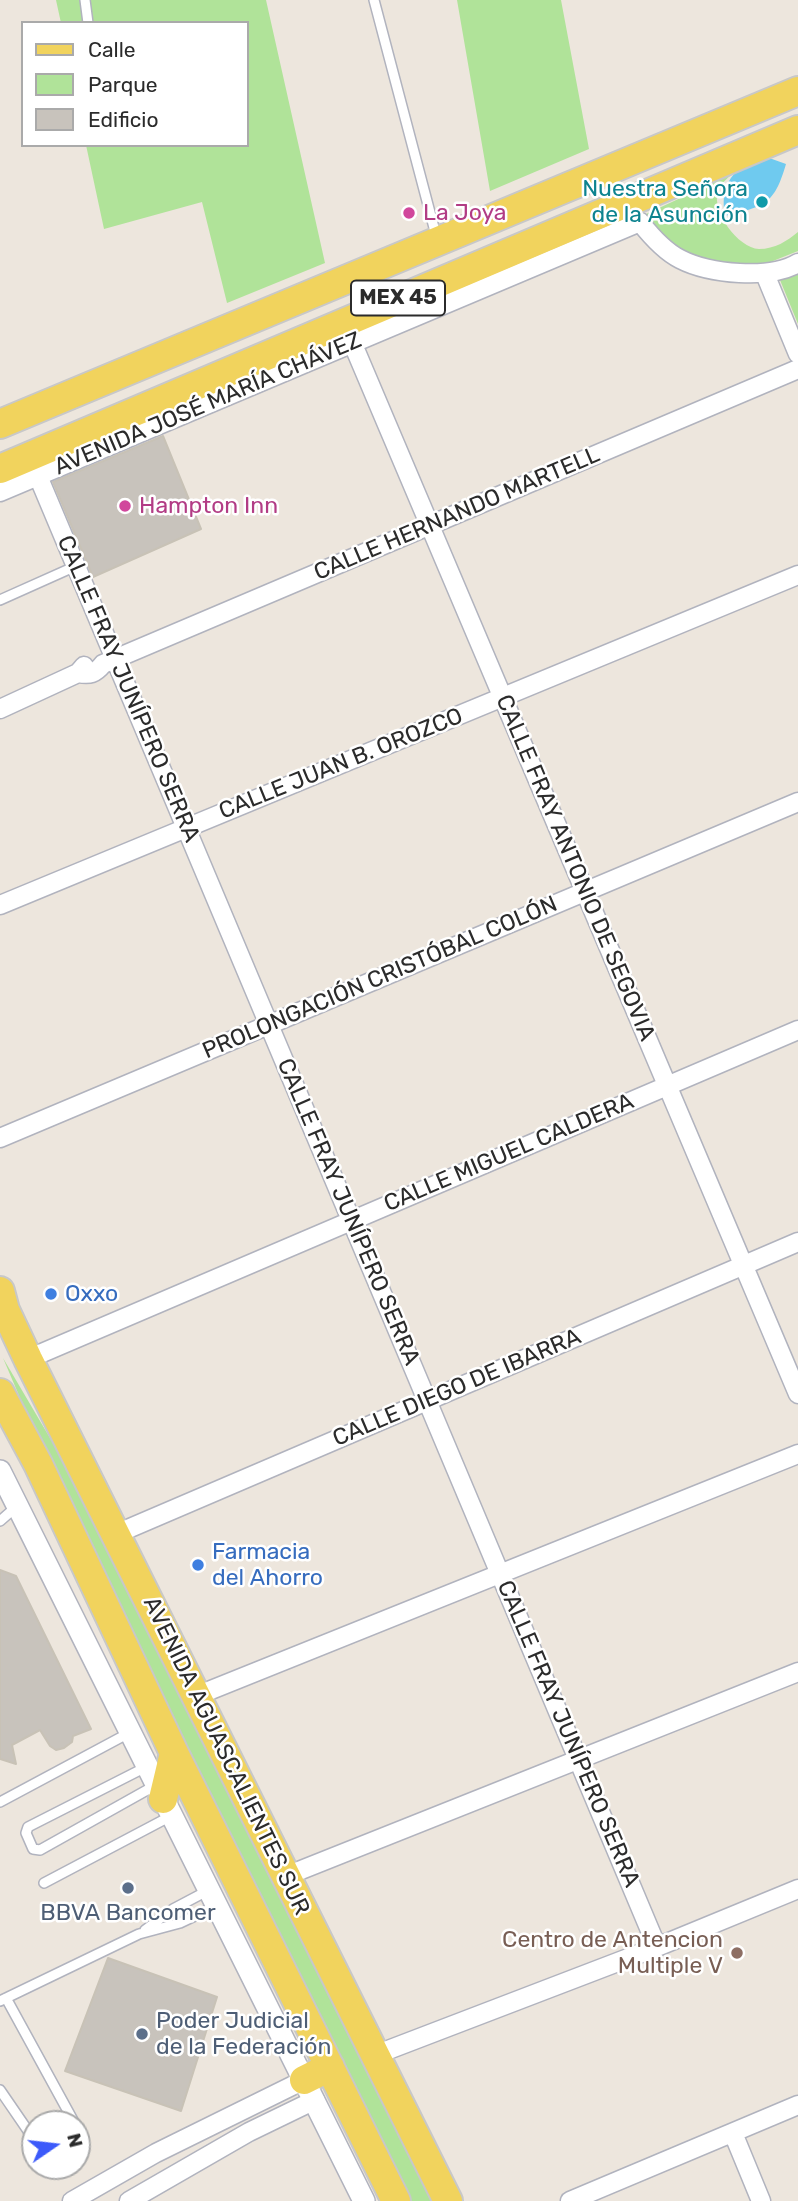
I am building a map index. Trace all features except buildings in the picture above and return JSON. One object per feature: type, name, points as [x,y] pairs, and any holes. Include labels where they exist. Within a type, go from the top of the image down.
[{"type":"main road","name":"MEX 45","points":[[0,424],[798,91]]},
{"type":"main road","name":"AVENIDA JOSÉ MARÍA CHÁVEZ","points":[[0,469],[798,130]]},
{"type":"main road","name":"AVENIDA AGUASCALIENTES SUR","points":[[2,1301],[28,1359],[448,2201]]},
{"type":"main road","name":"AVENIDA AGUASCALIENTES SUR","points":[[0,1375],[38,1464],[174,1753],[396,2201]]},
{"type":"main road","name":"AVENIDA AGUASCALIENTES SUR","points":[[0,1393],[38,1464]]},
{"type":"main road","points":[[159,1792],[174,1753]]},
{"type":"main road","points":[[309,2090],[330,2067]]},
{"type":"street","name":"AVENIDA JOSÉ MARÍA CHÁVEZ","points":[[0,492],[640,222],[652,239],[681,260],[716,270],[765,274],[798,262]]},
{"type":"street","points":[[765,274],[798,354]]},
{"type":"street","name":"CALLE FRAY ANTONIO DE SEGOVIA","points":[[352,342],[798,1394]]},
{"type":"street","name":"CALLE HERNANDO MARTELL","points":[[0,709],[78,673],[85,665],[94,661],[109,662],[798,369]]},
{"type":"street","name":"CALLE FRAY JUNÍPERO SERRA","points":[[38,476],[76,566],[109,662],[186,828],[657,1947]]},
{"type":"street","name":"CALLE JUAN B. OROZCO","points":[[0,905],[798,575]]},
{"type":"street","name":"PROLONGACIÓN CRISTÓBAL COLÓN","points":[[0,1138],[798,802]]},
{"type":"street","name":"CALLE MIGUEL CALDERA","points":[[28,1359],[798,1030]]},
{"type":"street","name":"CALLE DIEGO DE IBARRA","points":[[116,1534],[798,1242]]},
{"type":"street","points":[[196,1696],[798,1454]]},
{"type":"street","points":[[0,1471],[364,2201]]},
{"type":"street","points":[[286,1876],[798,1672]]},
{"type":"street","points":[[375,2054],[657,1947],[798,1889]]},
{"type":"street","points":[[72,2201],[156,2153],[309,2090]]},
{"type":"street","points":[[129,2201],[249,2132],[309,2090]]},
{"type":"street","points":[[570,2201],[798,2105]]},
{"type":"street","points":[[733,2133],[761,2201]]},
{"type":"lane","points":[[85,0],[88,21]]},
{"type":"lane","points":[[374,0],[437,242]]},
{"type":"lane","points":[[0,600],[76,566]]},
{"type":"lane","points":[[0,1521],[17,1506]]},
{"type":"lane","points":[[0,1802],[129,1733]]},
{"type":"lane","points":[[159,1792],[40,1850],[33,1849],[26,1833],[28,1827],[159,1792]]},
{"type":"lane","points":[[44,1883],[159,1792]]},
{"type":"lane","points":[[139,1934],[173,1909],[213,1898]]},
{"type":"lane","points":[[67,2110],[3,1999],[139,1934],[180,1923],[213,1898]]},
{"type":"lane","points":[[0,2090],[21,2121]]},
{"type":"green space","points":[[56,0],[266,0],[325,263],[227,303],[202,202],[104,229],[86,147],[248,147],[248,21],[61,21]]},
{"type":"green space","points":[[457,0],[561,0],[589,149],[490,191]]},
{"type":"green space","points":[[732,174],[720,186],[717,199],[722,218],[728,227],[743,242],[759,249],[780,244],[798,232],[798,251],[763,265],[720,263],[686,256],[658,235],[644,215]]},
{"type":"green space","points":[[798,272],[798,324],[780,280]]},
{"type":"green space","points":[[3,1358],[90,1506],[437,2201],[411,2201],[70,1515]]},
{"type":"water","points":[[757,159],[772,159],[786,164],[777,188],[766,202],[759,206],[725,216],[724,197],[729,181],[740,169]]},
{"type":"place","name":"Nuestra Señora de la Asunción","points":[[762,202]]},
{"type":"place","name":"La Joya","points":[[409,213]]},
{"type":"place","name":"Hampton Inn","points":[[125,506]]},
{"type":"place","name":"Oxxo","points":[[51,1294]]},
{"type":"place","name":"Farmacia del Ahorro","points":[[198,1565]]},
{"type":"place","name":"BBVA Bancomer","points":[[128,1888]]},
{"type":"place","name":"Centro de Antencion Multiple V","points":[[737,1953]]},
{"type":"place","name":"Poder Judicial de la Federación","points":[[142,2034]]}]
